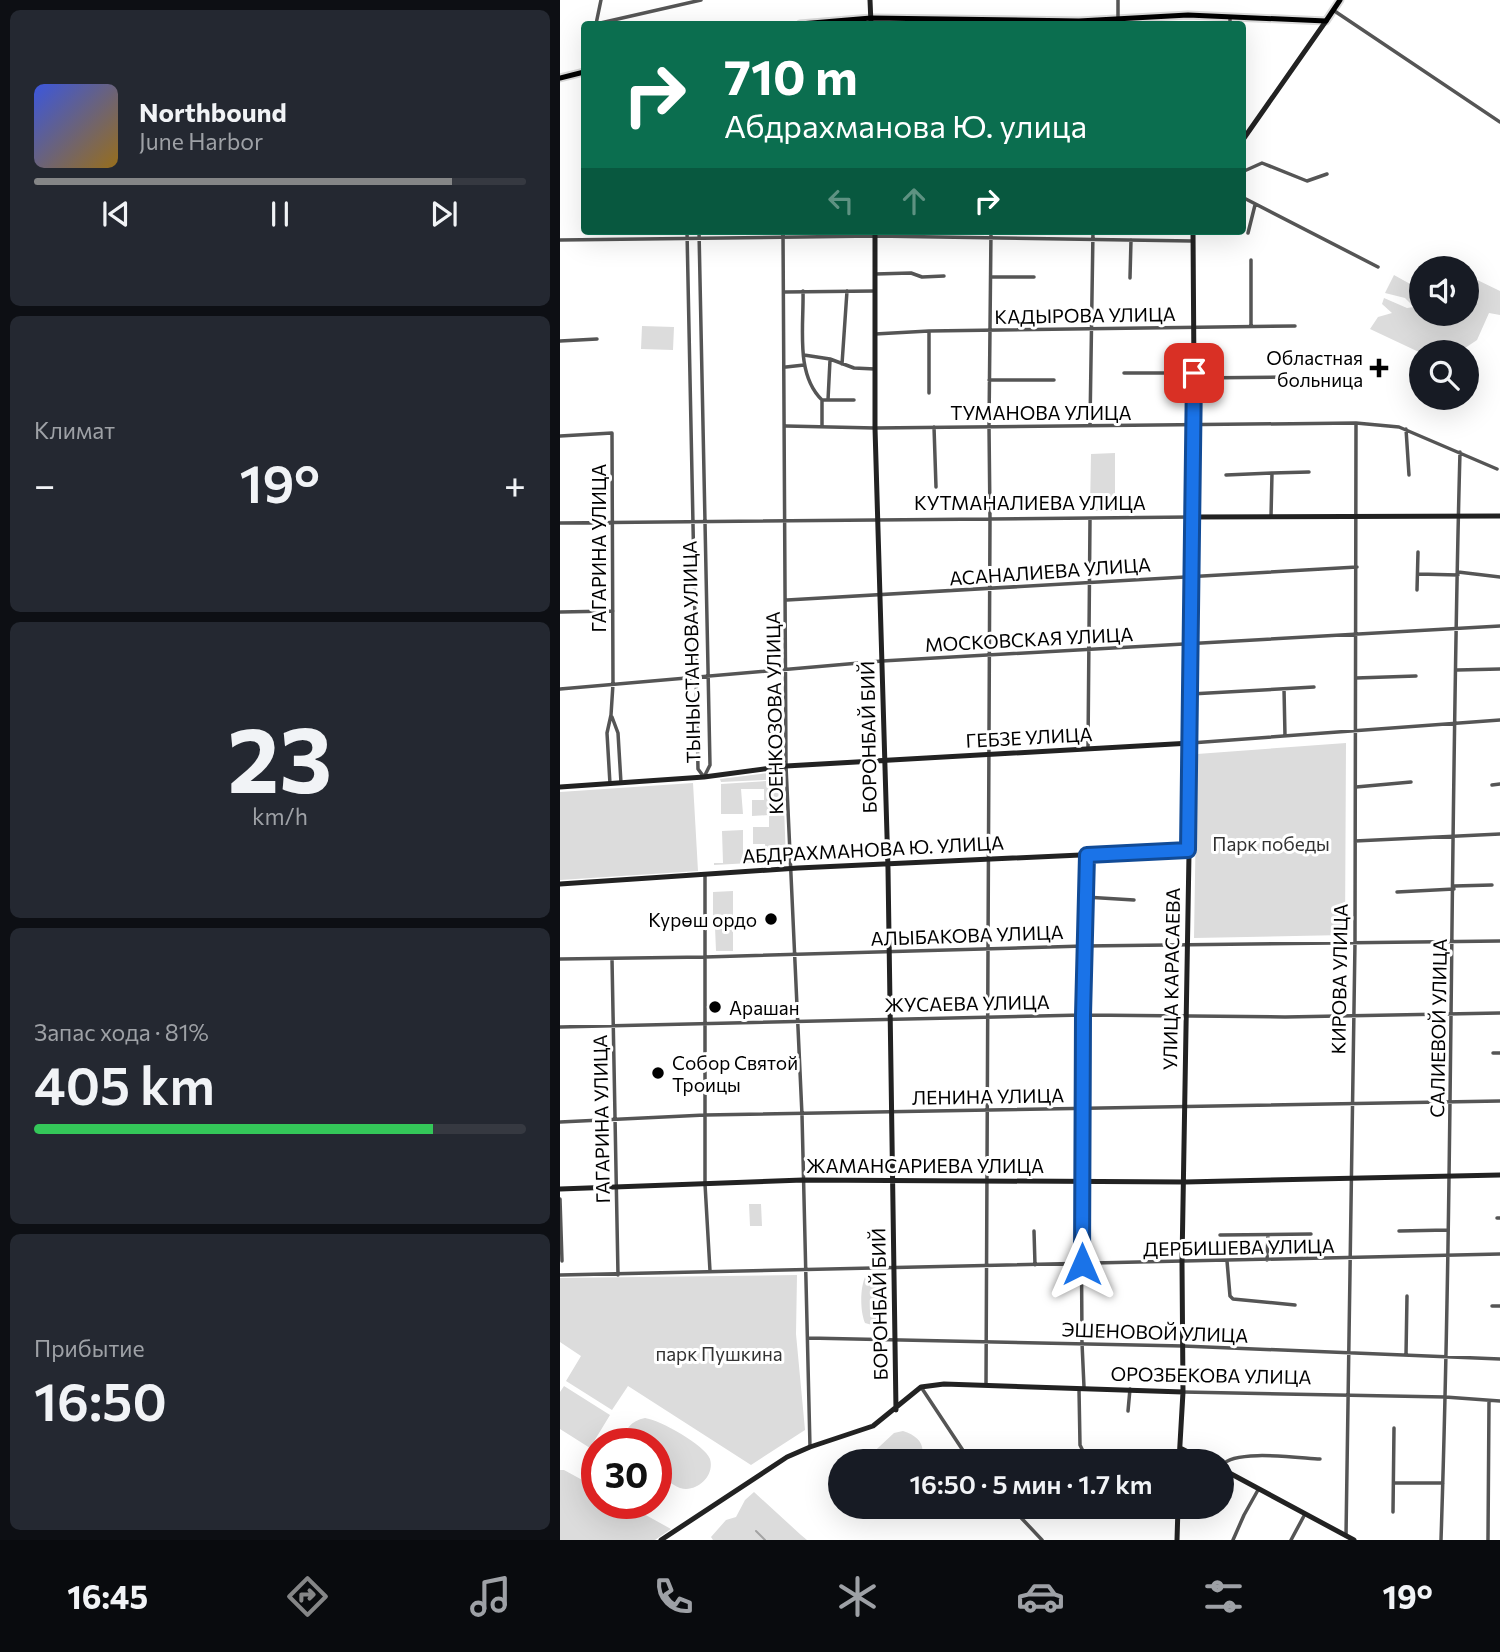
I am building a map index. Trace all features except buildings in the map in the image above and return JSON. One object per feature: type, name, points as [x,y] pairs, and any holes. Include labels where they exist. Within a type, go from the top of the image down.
[{"type":"main road","points":[[870,0],[871,21]]},
{"type":"main road","points":[[1246,135],[1340,0]]},
{"type":"main road","points":[[1055,21],[1188,15],[1230,21],[1326,21]]},
{"type":"main road","points":[[560,78],[581,73]]},
{"type":"main road","name":"БОРОНБАЙ БИЙ","points":[[875,235],[875,428],[889,951],[896,1410]]},
{"type":"main road","name":"УЛИЦА КАРАСАЕВА","points":[[1180,1448],[1183,1392],[1185,1014],[1191,743],[1193,235]]},
{"type":"main road","name":"КУТМАНАЛИЕВА УЛИЦА","points":[[1191,517],[1500,516]]},
{"type":"main road","name":"ГЕБЗЕ УЛИЦА","points":[[560,787],[704,777],[786,766],[1088,751],[1191,743]]},
{"type":"main road","name":"АБДРАХМАНОВА Ю. УЛИЦА","points":[[560,884],[791,868],[1188,850]]},
{"type":"main road","name":"ЖАМАНСАРИЕВА УЛИЦА","points":[[560,1189],[803,1180],[1185,1182],[1500,1175]]},
{"type":"main road","name":"ОРОЗБЕКОВА УЛИЦА","points":[[921,1387],[944,1384],[1183,1392]]},
{"type":"main road","points":[[665,1539],[787,1457],[873,1426],[921,1387]]},
{"type":"main road","points":[[1234,1475],[1354,1540]]},
{"type":"main road","points":[[1177,1540],[1178,1519]]},
{"type":"street","points":[[597,21],[601,0]]},
{"type":"street","points":[[609,21],[701,0]]},
{"type":"street","points":[[1118,0],[1118,20]]},
{"type":"street","points":[[1333,10],[1500,122]]},
{"type":"street","points":[[1188,15],[1189,21]]},
{"type":"street","points":[[1246,170],[1262,163],[1307,181],[1328,174]]},
{"type":"street","points":[[1246,199],[1378,267]]},
{"type":"street","points":[[1248,233],[1255,205]]},
{"type":"street","name":"ТЫНЫСТАНОВА УЛИЦА","points":[[687,235],[698,769],[704,777],[710,765],[699,238]]},
{"type":"street","name":"КОЕНКОЗОВА УЛИЦА","points":[[784,235],[786,766],[802,1115],[810,1447]]},
{"type":"street","points":[[560,240],[839,235]]},
{"type":"street","points":[[950,235],[1192,241]]},
{"type":"street","points":[[986,1385],[991,237]]},
{"type":"street","points":[[1090,425],[1093,238]]},
{"type":"street","points":[[1130,278],[1131,240]]},
{"type":"street","points":[[1251,260],[1251,327]]},
{"type":"street","points":[[875,274],[944,276]]},
{"type":"street","points":[[991,277],[1034,277]]},
{"type":"street","points":[[803,291],[804,365],[812,387],[822,400],[822,426]]},
{"type":"street","points":[[842,364],[847,291]]},
{"type":"street","points":[[784,292],[875,291]]},
{"type":"street","name":"КАДЫРОВА УЛИЦА","points":[[875,334],[1294,326]]},
{"type":"street","points":[[929,331],[929,393]]},
{"type":"street","points":[[560,341],[597,340]]},
{"type":"street","points":[[804,355],[830,359],[854,368],[875,369]]},
{"type":"street","points":[[828,400],[830,359]]},
{"type":"street","points":[[785,367],[804,365]]},
{"type":"street","points":[[1124,373],[1286,377]]},
{"type":"street","points":[[989,380],[1054,380]]},
{"type":"street","points":[[822,400],[854,400]]},
{"type":"street","name":"ТУМАНОВА УЛИЦА","points":[[786,426],[875,428],[1356,423],[1394,425],[1497,469]]},
{"type":"street","name":"КИРОВА УЛИЦА","points":[[1346,1535],[1355,942],[1356,423]]},
{"type":"street","points":[[934,426],[936,487]]},
{"type":"street","points":[[1406,429],[1409,475]]},
{"type":"street","name":"ГАГАРИНА УЛИЦА","points":[[560,436],[612,433],[613,684],[607,733],[610,784]]},
{"type":"street","name":"САЛИЕВОЙ УЛИЦА","points":[[1441,1540],[1453,1013],[1453,837],[1460,452]]},
{"type":"street","points":[[1226,475],[1309,472]]},
{"type":"street","points":[[1270,517],[1272,473]]},
{"type":"street","name":"КУТМАНАЛИЕВА УЛИЦА","points":[[560,523],[1191,517]]},
{"type":"street","points":[[1088,751],[1090,519]]},
{"type":"street","points":[[1417,590],[1418,552]]},
{"type":"street","name":"АСАНАЛИЕВА УЛИЦА","points":[[787,600],[1357,567]]},
{"type":"street","points":[[1418,574],[1500,577]]},
{"type":"street","points":[[560,612],[613,611]]},
{"type":"street","name":"МОСКОВСКАЯ УЛИЦА","points":[[560,689],[882,661],[1500,626]]},
{"type":"street","points":[[1457,670],[1500,669]]},
{"type":"street","points":[[1356,678],[1416,676]]},
{"type":"street","points":[[1191,694],[1314,687]]},
{"type":"street","points":[[1284,689],[1285,736]]},
{"type":"street","name":"ГАГАРИНА УЛИЦА","points":[[611,715],[618,733],[621,783]]},
{"type":"street","name":"ГЕБЗЕ УЛИЦА","points":[[1191,743],[1500,720]]},
{"type":"street","points":[[1356,787],[1411,782]]},
{"type":"street","points":[[1492,785],[1500,784]]},
{"type":"street","points":[[1355,841],[1500,834]]},
{"type":"street","points":[[1082,1449],[1081,1182],[1087,855]]},
{"type":"street","points":[[705,873],[705,1184],[710,1271]]},
{"type":"street","points":[[1397,892],[1492,885]]},
{"type":"street","points":[[1085,897],[1134,900]]},
{"type":"street","name":"АЛЫБАКОВА УЛИЦА","points":[[560,959],[612,960],[1084,946],[1500,941]]},
{"type":"street","name":"ГАГАРИНА УЛИЦА","points":[[612,960],[618,1275]]},
{"type":"street","name":"ЖУСАЕВА УЛИЦА","points":[[560,1027],[1083,1015],[1285,1017],[1500,1013]]},
{"type":"street","points":[[1493,1053],[1500,1053]]},
{"type":"street","name":"ЛЕНИНА УЛИЦА","points":[[560,1122],[705,1115],[1500,1101]]},
{"type":"street","points":[[560,1199],[562,1261]]},
{"type":"street","points":[[1399,1231],[1448,1230]]},
{"type":"street","points":[[1034,1231],[1035,1265]]},
{"type":"street","points":[[1220,1236],[1311,1234]]},
{"type":"street","points":[[1267,1260],[1268,1235]]},
{"type":"street","name":"ДЕРБИШЕВА УЛИЦА","points":[[805,1270],[1500,1254]]},
{"type":"street","points":[[1227,1261],[1230,1296],[1233,1299],[1295,1305]]},
{"type":"street","points":[[560,1275],[805,1270]]},
{"type":"street","points":[[1406,1355],[1407,1296]]},
{"type":"street","points":[[1492,1306],[1500,1306]]},
{"type":"street","name":"ЭШЕНОВОЙ УЛИЦА","points":[[808,1338],[1183,1346],[1500,1359]]},
{"type":"street","points":[[921,1387],[962,1449]]},
{"type":"street","points":[[1128,1411],[1130,1389]]},
{"type":"street","name":"ОРОЗБЕКОВА УЛИЦА","points":[[1183,1392],[1348,1394],[1500,1401]]},
{"type":"street","points":[[1488,1540],[1489,1401]]},
{"type":"street","points":[[1393,1513],[1394,1428]]},
{"type":"street","points":[[1234,1458],[1264,1456],[1320,1459]]},
{"type":"street","points":[[1394,1483],[1443,1483]]},
{"type":"street","points":[[1233,1540],[1258,1490]]},
{"type":"street","points":[[1291,1540],[1304,1514]]},
{"type":"street","points":[[1022,1519],[1042,1540]]},
{"type":"green space","points":[[1394,275],[1409,283],[1409,302],[1405,298],[1385,293]]},
{"type":"green space","points":[[1479,281],[1500,291],[1500,315],[1489,313],[1477,340],[1409,340],[1409,347],[1370,329],[1378,317],[1392,313],[1382,304],[1384,298],[1407,308],[1409,326],[1479,326]]},
{"type":"green space","points":[[642,326],[674,327],[673,350],[641,349]]},
{"type":"green space","points":[[1115,453],[1115,511],[1090,511],[1091,454]]},
{"type":"green space","name":"Парк победы","points":[[1346,743],[1345,935],[1194,938],[1197,754]]},
{"type":"green space","points":[[783,771],[783,779],[721,782],[720,779]]},
{"type":"green space","points":[[783,780],[786,861],[714,865],[723,863],[722,831],[743,830],[743,855],[765,855],[765,844],[753,844],[753,827],[769,827],[769,815],[752,816],[752,800],[764,800],[764,789],[741,789],[743,814],[721,814],[721,784]]},
{"type":"green space","points":[[693,783],[698,871],[560,880],[560,792]]},
{"type":"green space","points":[[733,891],[733,916],[713,916],[713,892]]},
{"type":"green space","points":[[715,927],[733,927],[733,951],[716,951]]},
{"type":"green space","points":[[749,1204],[761,1204],[762,1226],[750,1226]]},
{"type":"green space","points":[[871,1274],[878,1276],[881,1282],[881,1318],[872,1325],[865,1323],[861,1300],[865,1277]]},
{"type":"green space","name":"парк Пушкина","points":[[797,1275],[796,1334],[805,1430],[751,1465],[628,1386],[612,1410],[566,1381],[581,1356],[560,1342],[560,1278]]},
{"type":"green space","points":[[564,1386],[610,1415],[602,1428],[581,1428],[581,1442],[560,1429],[560,1392]]},
{"type":"green space","points":[[645,1418],[670,1428],[628,1428]]},
{"type":"green space","points":[[672,1429],[700,1447],[710,1459],[711,1465],[707,1477],[698,1486],[686,1489],[672,1484]]},
{"type":"green space","points":[[903,1431],[913,1436],[923,1449],[877,1449],[894,1433]]},
{"type":"green space","points":[[560,1470],[581,1479],[581,1519],[653,1519],[671,1529],[655,1540],[560,1540]]},
{"type":"green space","points":[[754,1492],[807,1540],[713,1540],[711,1537],[726,1520],[736,1517],[745,1500]]},
{"type":"waterway","points":[[756,1531],[765,1540]]},
{"type":"place","name":"Областная больница","points":[[1379,368]]},
{"type":"place","name":"Курөш ордо","points":[[771,919]]},
{"type":"place","name":"Арашан","points":[[715,1007]]},
{"type":"place","name":"Собор Святой Троицы","points":[[658,1073]]},
{"type":"route","points":[[1082,1264],[1087,855],[1188,850],[1194,373]]}]
